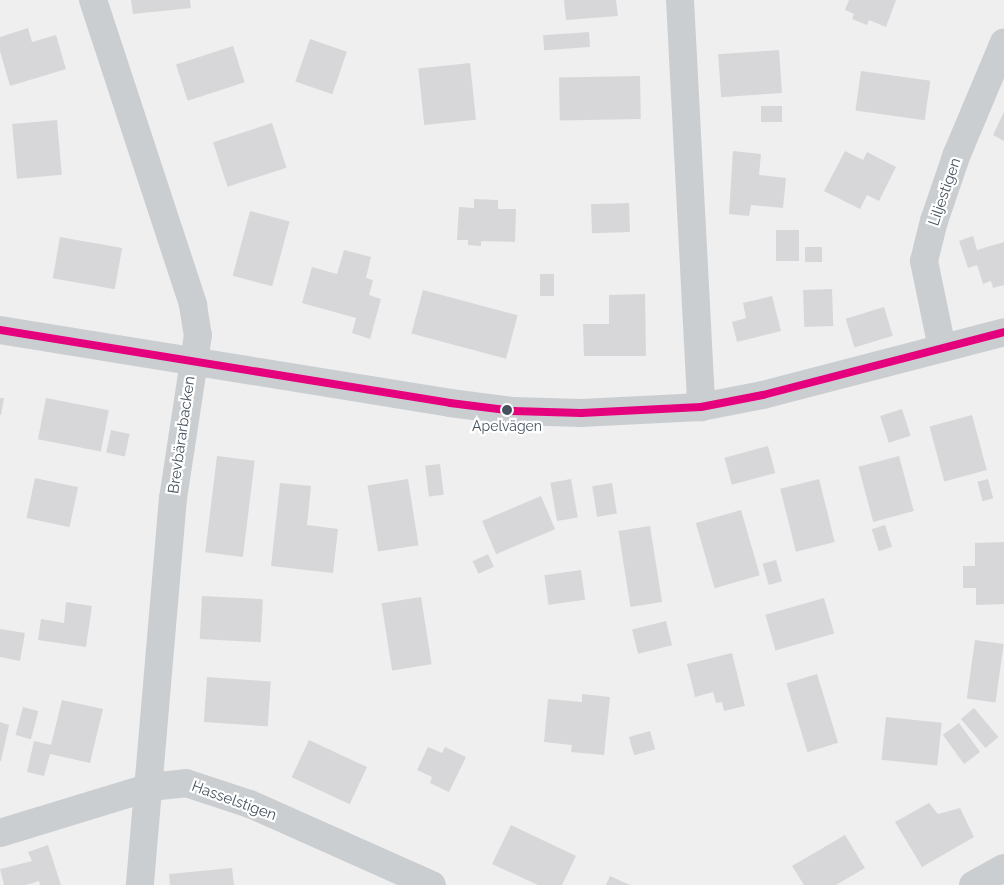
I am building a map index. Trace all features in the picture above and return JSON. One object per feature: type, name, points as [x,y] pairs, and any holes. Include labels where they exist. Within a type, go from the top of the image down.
[{"type":"street","name":"Brevbärarbacken","points":[[93,0],[193,305],[198,335],[192,361],[173,498],[150,787],[140,885]]},
{"type":"street","points":[[680,0],[701,407]]},
{"type":"street","name":"Liljestigen","points":[[942,348],[924,261],[934,221],[958,154],[1004,42]]},
{"type":"street","points":[[0,330],[513,411],[581,413],[701,407],[763,396],[1004,332]]},
{"type":"street","name":"Hasselstigen","points":[[0,833],[150,787],[186,783],[250,804],[432,885]]},
{"type":"street","points":[[973,885],[1004,868]]},
{"type":"building","points":[[131,0],[190,0],[191,8],[133,14]]},
{"type":"building","points":[[564,0],[616,0],[618,16],[566,20]]},
{"type":"building","points":[[849,0],[896,0],[886,27],[869,20],[867,25],[852,19],[854,14],[845,10]]},
{"type":"building","points":[[28,28],[32,42],[56,35],[66,69],[10,86],[0,51],[0,37]]},
{"type":"building","points":[[589,32],[590,47],[544,50],[543,35]]},
{"type":"building","points":[[310,39],[347,52],[332,94],[295,82]]},
{"type":"building","points":[[233,46],[245,82],[188,101],[176,65]]},
{"type":"building","points":[[779,50],[782,93],[721,97],[718,54]]},
{"type":"building","points":[[470,63],[476,120],[424,125],[418,68]]},
{"type":"building","points":[[861,71],[930,81],[925,120],[855,111]]},
{"type":"building","points":[[640,76],[641,119],[560,120],[559,77]]},
{"type":"building","points":[[761,106],[782,106],[782,122],[761,122]]},
{"type":"building","points":[[1004,112],[1004,141],[993,135]]},
{"type":"building","points":[[57,120],[62,175],[17,179],[12,124]]},
{"type":"building","points":[[272,123],[287,168],[228,187],[213,142]]},
{"type":"building","points":[[733,151],[761,154],[759,175],[786,178],[783,208],[751,205],[749,216],[729,214]]},
{"type":"building","points":[[845,151],[863,160],[867,152],[896,167],[879,201],[867,195],[860,209],[824,191]]},
{"type":"building","points":[[474,199],[498,200],[498,209],[516,209],[515,242],[481,241],[481,246],[468,245],[468,240],[457,240],[459,207],[474,208]]},
{"type":"building","points":[[629,203],[630,232],[592,233],[591,204]]},
{"type":"building","points":[[250,211],[290,222],[272,286],[233,276]]},
{"type":"building","points":[[776,230],[799,230],[799,261],[776,261]]},
{"type":"building","points":[[973,236],[977,250],[1004,242],[1004,285],[993,288],[991,281],[983,284],[977,265],[968,268],[959,241]]},
{"type":"building","points":[[60,237],[122,248],[115,289],[53,278]]},
{"type":"building","points":[[805,247],[822,247],[822,262],[805,262]]},
{"type":"building","points":[[344,250],[371,257],[366,278],[373,280],[369,295],[381,299],[370,339],[352,333],[356,318],[302,303],[312,267],[337,274]]},
{"type":"building","points":[[540,274],[554,274],[554,296],[540,296]]},
{"type":"building","points":[[832,289],[833,326],[804,327],[803,290]]},
{"type":"building","points":[[423,290],[518,315],[506,359],[411,333]]},
{"type":"building","points":[[645,294],[646,356],[584,356],[583,324],[609,324],[609,295]]},
{"type":"building","points":[[772,296],[781,331],[737,342],[732,322],[746,318],[743,303]]},
{"type":"building","points":[[884,307],[893,336],[855,347],[846,319]]},
{"type":"building","points":[[0,398],[4,398],[1,415],[0,415]]},
{"type":"building","points":[[46,398],[109,410],[101,451],[38,439]]},
{"type":"building","points":[[902,409],[911,436],[889,443],[880,416]]},
{"type":"building","points":[[972,415],[987,470],[944,481],[929,426]]},
{"type":"building","points":[[111,430],[130,434],[125,456],[106,452]]},
{"type":"building","points":[[768,446],[775,473],[732,485],[725,458]]},
{"type":"building","points":[[217,456],[255,461],[243,557],[205,552]]},
{"type":"building","points":[[899,456],[914,511],[873,522],[858,467]]},
{"type":"building","points":[[440,464],[444,495],[429,497],[425,466]]},
{"type":"building","points":[[35,478],[78,487],[70,527],[26,518]]},
{"type":"building","points":[[408,479],[418,545],[378,552],[368,485]]},
{"type":"building","points":[[571,479],[578,517],[557,521],[550,483]]},
{"type":"building","points":[[819,479],[835,542],[796,552],[780,489]]},
{"type":"building","points":[[988,479],[993,498],[983,501],[977,482]]},
{"type":"building","points":[[280,483],[311,486],[307,525],[338,529],[333,573],[271,566]]},
{"type":"building","points":[[612,483],[617,514],[597,517],[592,486]]},
{"type":"building","points":[[541,496],[555,529],[496,554],[482,521]]},
{"type":"building","points":[[741,510],[760,575],[715,588],[696,523]]},
{"type":"building","points":[[885,525],[892,547],[879,551],[872,529]]},
{"type":"building","points":[[650,526],[662,602],[630,607],[618,531]]},
{"type":"building","points":[[1004,542],[1004,604],[976,605],[976,588],[963,588],[963,566],[975,566],[975,543]]},
{"type":"building","points":[[488,554],[494,567],[479,574],[473,561]]},
{"type":"building","points":[[776,560],[782,581],[769,585],[763,564]]},
{"type":"building","points":[[581,570],[585,600],[549,605],[544,575]]},
{"type":"building","points":[[202,596],[263,599],[261,642],[200,639]]},
{"type":"building","points":[[421,597],[432,664],[392,670],[381,603]]},
{"type":"building","points":[[824,598],[834,634],[776,650],[765,615]]},
{"type":"building","points":[[66,602],[92,606],[86,647],[38,640],[41,619],[64,623]]},
{"type":"building","points":[[666,621],[672,645],[638,654],[632,629]]},
{"type":"building","points":[[0,629],[25,633],[20,661],[0,657]]},
{"type":"building","points":[[975,640],[1004,644],[996,702],[967,698]]},
{"type":"building","points":[[732,653],[745,706],[724,711],[722,702],[716,703],[713,692],[695,697],[687,664]]},
{"type":"building","points":[[817,674],[838,743],[807,752],[786,683]]},
{"type":"building","points":[[207,677],[271,681],[268,726],[204,722]]},
{"type":"building","points":[[582,694],[610,697],[604,755],[571,752],[572,745],[544,742],[548,699],[582,702]]},
{"type":"building","points":[[62,700],[103,709],[90,763],[50,754],[44,776],[27,772],[34,741],[51,745]]},
{"type":"building","points":[[23,707],[38,711],[31,739],[15,735]]},
{"type":"building","points":[[974,708],[998,737],[985,748],[961,719]]},
{"type":"building","points":[[886,717],[942,723],[937,766],[882,760]]},
{"type":"building","points":[[0,722],[9,725],[1,761],[0,761]]},
{"type":"building","points":[[959,723],[980,752],[964,764],[943,735]]},
{"type":"building","points":[[650,731],[655,749],[634,755],[629,737]]},
{"type":"building","points":[[309,740],[367,767],[350,804],[292,777]]},
{"type":"building","points":[[428,747],[442,753],[445,747],[466,757],[449,792],[430,783],[432,777],[417,770]]},
{"type":"building","points":[[929,803],[938,814],[960,808],[974,837],[922,867],[895,822]]},
{"type":"building","points":[[511,825],[576,856],[562,885],[538,885],[492,864]]},
{"type":"building","points":[[845,835],[865,868],[836,885],[804,885],[792,866]]},
{"type":"building","points":[[48,845],[61,885],[40,885],[39,881],[26,885],[4,885],[0,869],[32,861],[28,852]]},
{"type":"building","points":[[232,868],[234,885],[170,885],[169,874]]},
{"type":"building","points":[[610,876],[630,885],[606,885]]},
{"type":"transit line","points":[[0,330],[450,403],[513,411],[581,413],[701,407],[763,395],[1004,332]]},
{"type":"place","name":"Apelvägen","points":[[507,410]]}]
